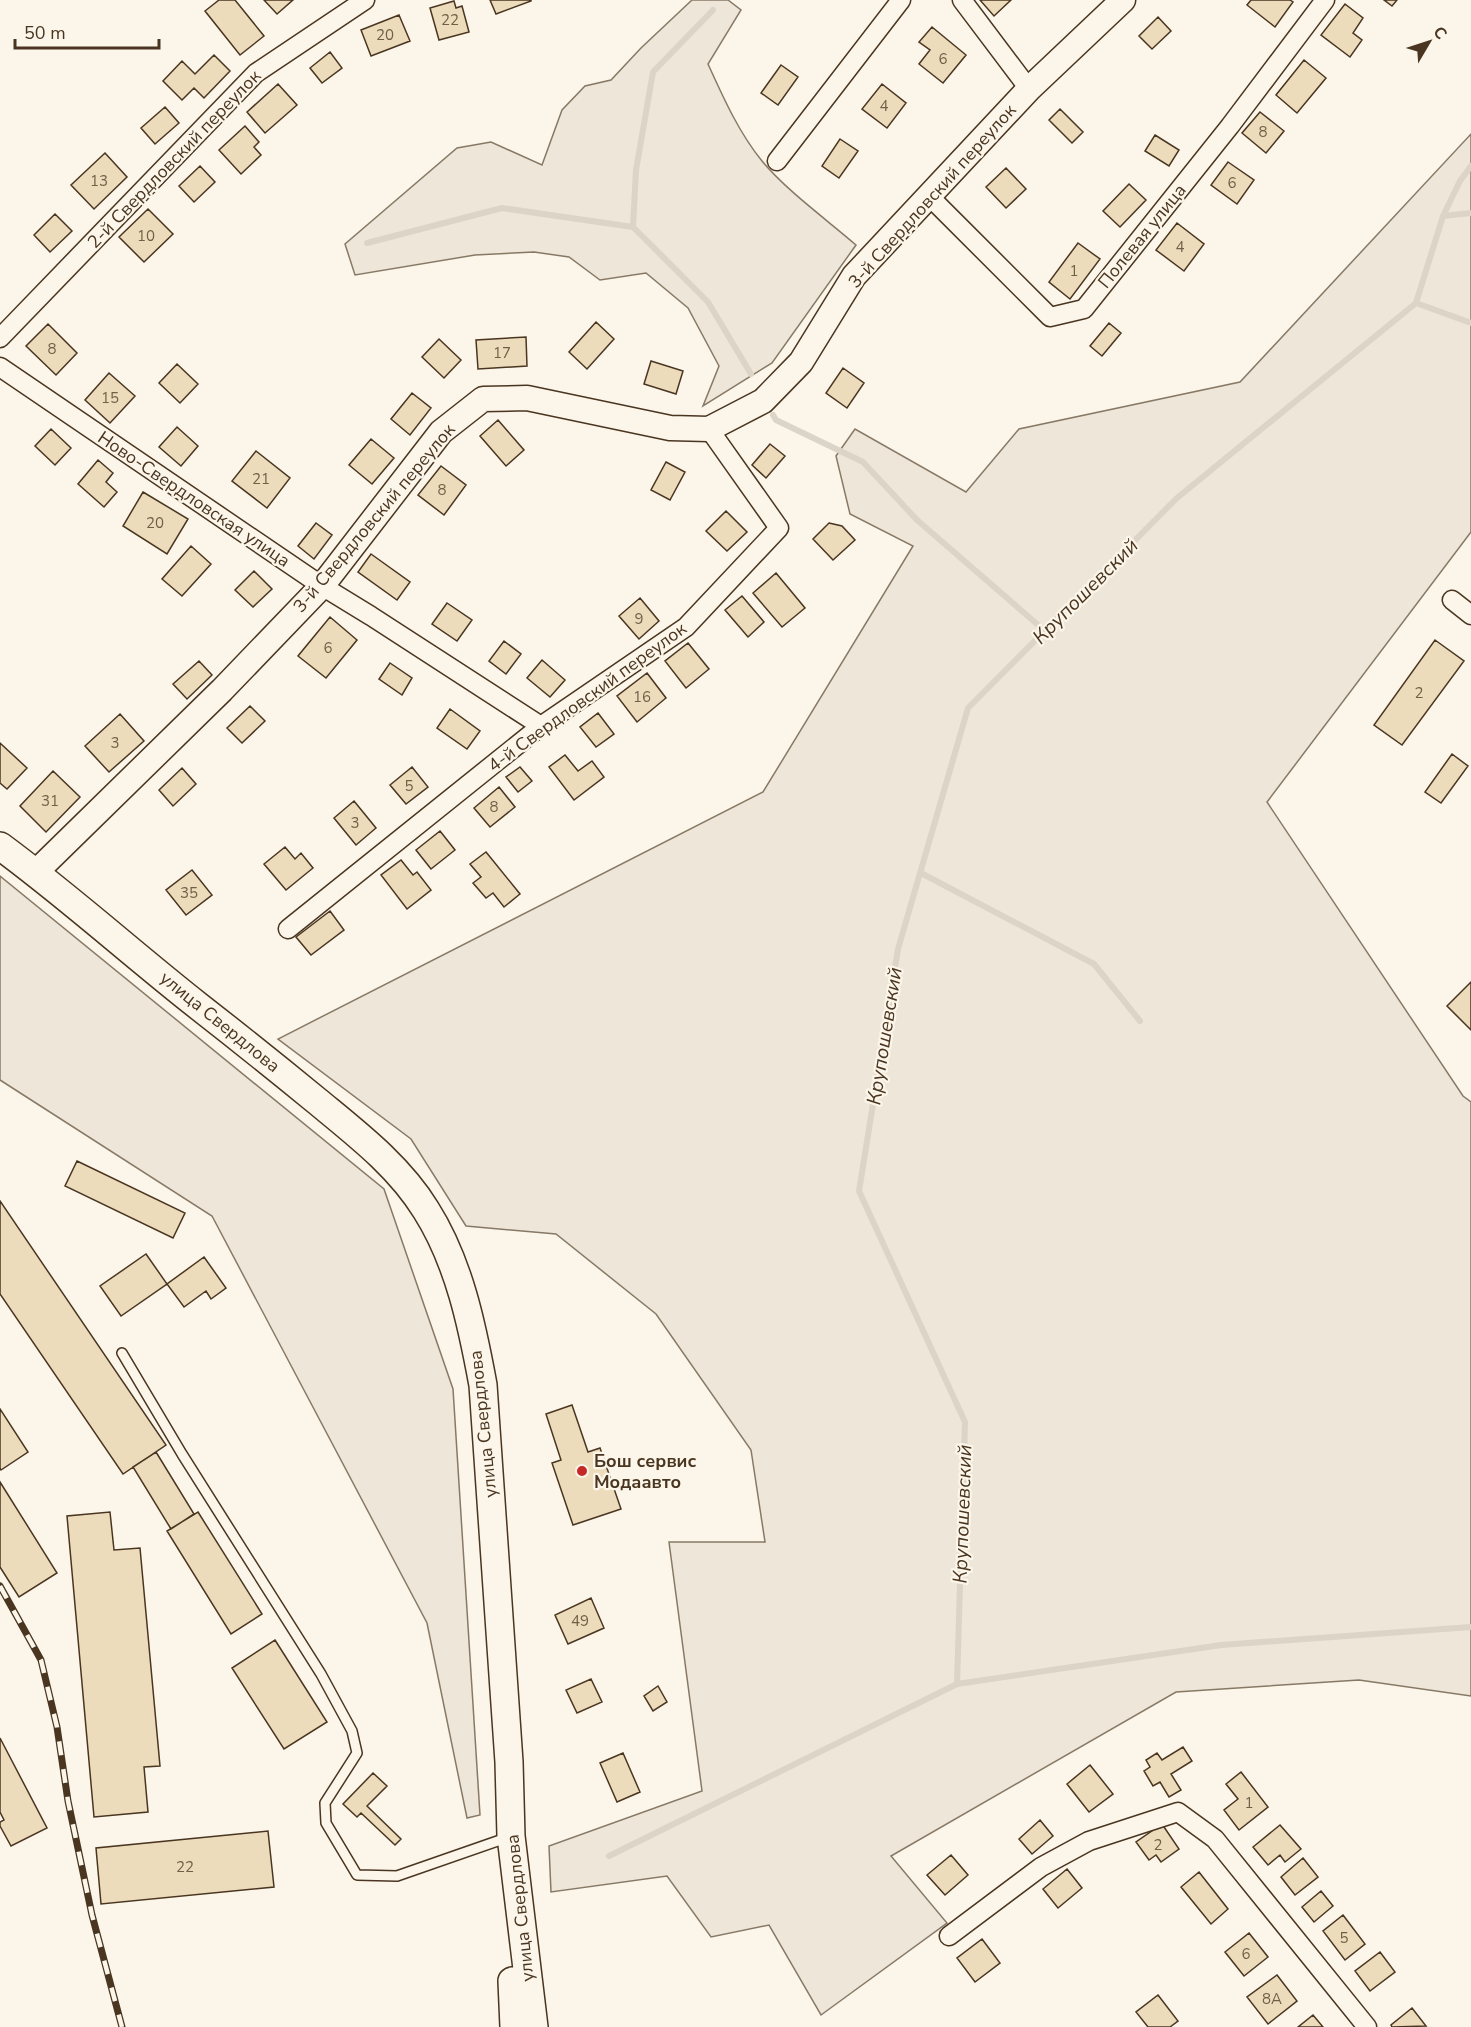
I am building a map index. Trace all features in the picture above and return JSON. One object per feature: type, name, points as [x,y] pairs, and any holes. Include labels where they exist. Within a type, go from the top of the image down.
[{"type":"main road","name":"3-й Свердловский переулок","points":[[36,872],[222,690],[322,586],[441,432],[483,399],[527,398],[670,428],[709,429],[763,401],[801,362],[854,276],[1029,89],[1123,0]]},
{"type":"main road","name":"улица Свердлова","points":[[0,846],[36,872],[341,1121],[389,1163],[409,1185],[427,1211],[443,1242],[465,1302],[483,1385],[509,1762],[511,1836],[534,2027]]},
{"type":"main road","points":[[511,1836],[511,1967],[514,2027]]},
{"type":"street","name":"2-й Свердловский переулок","points":[[0,338],[256,73],[365,0]]},
{"type":"street","points":[[777,161],[901,0]]},
{"type":"street","points":[[962,0],[1029,89]]},
{"type":"street","name":"Полевая улица","points":[[929,196],[1050,317],[1084,309],[1230,126],[1325,0]]},
{"type":"street","name":"Ново-Свердловская улица","points":[[0,367],[322,586],[541,726]]},
{"type":"street","name":"4-й Свердловский переулок","points":[[288,930],[541,726],[686,627],[779,528],[709,429]]},
{"type":"street","points":[[1452,600],[1471,615]]},
{"type":"street","points":[[949,1936],[1041,1868],[1089,1841],[1178,1812],[1215,1839],[1367,2027]]},
{"type":"lane","points":[[122,1353],[182,1454],[321,1674],[352,1731],[357,1753],[325,1803],[326,1823],[357,1875],[397,1876],[511,1836]]},
{"type":"shaded area","points":[[692,0],[728,0],[741,10],[708,64],[726,102],[746,139],[772,172],[856,245],[772,363],[703,406],[719,366],[688,308],[646,273],[600,280],[569,257],[534,252],[475,255],[355,275],[345,244],[457,148],[491,142],[542,165],[562,110],[585,86],[611,80]]},
{"type":"shaded area","points":[[1471,134],[1471,532],[1267,802],[1463,1096],[1471,1102],[1471,1696],[1359,1680],[1176,1692],[891,1856],[947,1923],[821,2015],[769,1925],[711,1937],[667,1876],[551,1892],[549,1846],[702,1791],[669,1542],[765,1542],[751,1450],[656,1314],[556,1234],[466,1226],[411,1139],[278,1039],[763,792],[913,546],[850,514],[836,456],[855,429],[966,492],[1019,429],[1240,382]]},
{"type":"shaded area","points":[[0,876],[384,1189],[453,1389],[480,1815],[467,1818],[427,1623],[212,1216],[0,1080]]},
{"type":"building","points":[[219,0],[235,0],[264,36],[240,55],[205,11]]},
{"type":"building","points":[[264,0],[293,0],[277,14]]},
{"type":"building","points":[[490,0],[531,0],[531,1],[496,14]]},
{"type":"building","points":[[980,0],[1011,0],[994,16]]},
{"type":"building","points":[[1251,0],[1290,0],[1293,2],[1275,27],[1247,5]]},
{"type":"building","points":[[1384,0],[1397,0],[1392,6]]},
{"type":"building","points":[[454,1],[456,8],[462,6],[469,32],[439,40],[430,8]]},
{"type":"building","points":[[1345,4],[1363,18],[1353,33],[1362,40],[1350,57],[1321,35]]},
{"type":"building","points":[[399,15],[410,41],[371,56],[361,30]]},
{"type":"building","points":[[1158,17],[1171,31],[1152,49],[1139,36]]},
{"type":"building","points":[[932,27],[966,55],[943,83],[919,64],[930,50],[919,42]]},
{"type":"building","points":[[330,52],[342,68],[322,83],[310,68]]},
{"type":"building","points":[[214,55],[230,71],[204,98],[194,88],[182,100],[163,81],[182,61],[195,74]]},
{"type":"building","points":[[1304,60],[1326,78],[1297,113],[1276,95]]},
{"type":"building","points":[[781,65],[798,77],[778,105],[761,93]]},
{"type":"building","points":[[278,84],[297,105],[265,133],[247,112]]},
{"type":"building","points":[[882,84],[906,103],[887,128],[862,109]]},
{"type":"building","points":[[165,107],[179,123],[155,144],[141,128]]},
{"type":"building","points":[[1060,109],[1083,132],[1072,143],[1049,120]]},
{"type":"building","points":[[1260,112],[1284,131],[1266,153],[1242,133]]},
{"type":"building","points":[[245,126],[259,142],[254,147],[261,155],[241,174],[219,150]]},
{"type":"building","points":[[1155,135],[1179,150],[1169,166],[1145,151]]},
{"type":"building","points":[[840,139],[858,151],[839,178],[822,166]]},
{"type":"building","points":[[105,153],[127,177],[94,209],[71,185]]},
{"type":"building","points":[[1228,162],[1254,180],[1237,204],[1211,185]]},
{"type":"building","points":[[200,166],[215,182],[194,202],[179,186]]},
{"type":"building","points":[[1006,168],[1026,189],[1006,208],[986,187]]},
{"type":"building","points":[[1129,184],[1146,200],[1120,227],[1103,211]]},
{"type":"building","points":[[148,209],[173,234],[144,262],[119,237]]},
{"type":"building","points":[[55,214],[72,231],[50,252],[34,235]]},
{"type":"building","points":[[1177,223],[1204,244],[1184,271],[1156,250]]},
{"type":"building","points":[[1078,243],[1100,259],[1070,299],[1049,282]]},
{"type":"building","points":[[596,322],[614,339],[587,369],[569,352]]},
{"type":"building","points":[[1109,323],[1121,333],[1102,356],[1090,346]]},
{"type":"building","points":[[48,324],[77,353],[56,375],[26,346]]},
{"type":"building","points":[[526,337],[527,366],[478,369],[476,340]]},
{"type":"building","points":[[439,339],[461,360],[444,378],[422,357]]},
{"type":"building","points":[[651,361],[683,371],[676,394],[644,384]]},
{"type":"building","points":[[177,364],[198,384],[180,403],[159,383]]},
{"type":"building","points":[[843,368],[864,383],[847,408],[826,393]]},
{"type":"building","points":[[109,373],[135,396],[110,423],[85,400]]},
{"type":"building","points":[[412,393],[431,408],[410,435],[391,419]]},
{"type":"building","points":[[498,420],[524,450],[506,466],[480,436]]},
{"type":"building","points":[[177,427],[198,446],[181,466],[159,447]]},
{"type":"building","points":[[51,429],[71,448],[55,465],[35,446]]},
{"type":"building","points":[[371,439],[394,458],[372,484],[349,465]]},
{"type":"building","points":[[770,444],[785,456],[766,478],[752,465]]},
{"type":"building","points":[[256,451],[290,478],[267,508],[232,481]]},
{"type":"building","points":[[98,460],[113,473],[106,482],[117,492],[104,507],[78,484]]},
{"type":"building","points":[[666,462],[685,472],[670,500],[651,490]]},
{"type":"building","points":[[441,466],[466,485],[444,515],[418,495]]},
{"type":"building","points":[[143,492],[188,519],[167,554],[123,526]]},
{"type":"building","points":[[726,511],[747,532],[727,551],[706,531]]},
{"type":"building","points":[[316,523],[332,535],[314,559],[298,546]]},
{"type":"building","points":[[829,523],[842,526],[855,540],[833,560],[813,539]]},
{"type":"building","points":[[191,546],[211,564],[182,596],[162,579]]},
{"type":"building","points":[[371,554],[410,582],[397,600],[358,572]]},
{"type":"building","points":[[254,571],[272,589],[253,607],[235,590]]},
{"type":"building","points":[[776,573],[805,608],[782,627],[753,593]]},
{"type":"building","points":[[742,596],[764,622],[748,637],[725,610]]},
{"type":"building","points":[[640,598],[659,621],[639,639],[619,616]]},
{"type":"building","points":[[447,603],[472,620],[457,641],[432,624]]},
{"type":"building","points":[[330,617],[357,640],[326,678],[298,656]]},
{"type":"building","points":[[1435,640],[1464,661],[1402,745],[1374,725]]},
{"type":"building","points":[[504,641],[521,654],[506,674],[489,661]]},
{"type":"building","points":[[688,643],[709,669],[686,688],[665,661]]},
{"type":"building","points":[[542,660],[565,680],[550,697],[527,678]]},
{"type":"building","points":[[199,661],[212,675],[187,699],[173,684]]},
{"type":"building","points":[[390,663],[412,678],[402,695],[379,679]]},
{"type":"building","points":[[647,673],[666,698],[637,722],[617,696]]},
{"type":"building","points":[[250,706],[265,721],[242,743],[227,728]]},
{"type":"building","points":[[450,709],[480,731],[467,749],[437,728]]},
{"type":"building","points":[[598,713],[614,734],[596,747],[580,727]]},
{"type":"building","points":[[120,714],[144,741],[109,772],[85,746]]},
{"type":"building","points":[[0,743],[27,768],[7,789],[0,783]]},
{"type":"building","points":[[1452,754],[1468,766],[1441,803],[1425,792]]},
{"type":"building","points":[[565,755],[578,771],[592,761],[604,777],[574,800],[549,767]]},
{"type":"building","points":[[412,767],[428,787],[406,804],[390,785]]},
{"type":"building","points":[[520,767],[532,781],[518,792],[506,777]]},
{"type":"building","points":[[182,768],[196,784],[173,806],[159,790]]},
{"type":"building","points":[[53,771],[80,797],[46,832],[20,806]]},
{"type":"building","points":[[499,787],[515,807],[490,827],[474,808]]},
{"type":"building","points":[[354,801],[376,828],[356,845],[334,818]]},
{"type":"building","points":[[440,831],[455,850],[431,869],[416,850]]},
{"type":"building","points":[[285,847],[295,859],[301,853],[313,868],[286,890],[264,864]]},
{"type":"building","points":[[486,852],[520,894],[504,907],[493,893],[486,898],[473,883],[481,877],[470,864]]},
{"type":"building","points":[[401,860],[413,875],[417,872],[431,890],[407,909],[381,875]]},
{"type":"building","points":[[192,870],[212,895],[186,915],[166,890]]},
{"type":"building","points":[[330,911],[344,930],[311,955],[296,937]]},
{"type":"building","points":[[1471,982],[1471,1030],[1447,1006]]},
{"type":"building","points":[[77,1161],[185,1213],[173,1238],[65,1186]]},
{"type":"building","points":[[0,1201],[166,1445],[123,1474],[0,1294]]},
{"type":"building","points":[[146,1254],[167,1284],[121,1316],[100,1286]]},
{"type":"building","points":[[204,1257],[226,1288],[211,1299],[206,1291],[184,1307],[167,1284]]},
{"type":"building","points":[[572,1405],[588,1452],[600,1448],[621,1509],[573,1525],[552,1463],[561,1460],[546,1414]]},
{"type":"building","points":[[0,1409],[28,1452],[1,1470],[0,1468]]},
{"type":"building","points":[[156,1452],[194,1514],[171,1529],[133,1467]]},
{"type":"building","points":[[0,1482],[57,1573],[19,1597],[0,1567]]},
{"type":"building","points":[[110,1512],[114,1550],[140,1548],[160,1766],[144,1767],[148,1812],[94,1817],[67,1516]]},
{"type":"building","points":[[198,1512],[262,1614],[231,1634],[167,1531]]},
{"type":"building","points":[[591,1598],[604,1628],[568,1644],[555,1615]]},
{"type":"building","points":[[275,1640],[327,1722],[284,1749],[232,1668]]},
{"type":"building","points":[[591,1679],[602,1702],[577,1713],[566,1690]]},
{"type":"building","points":[[658,1686],[667,1702],[653,1711],[644,1696]]},
{"type":"building","points":[[0,1738],[47,1828],[11,1846],[0,1826],[0,1822],[4,1820],[0,1812]]},
{"type":"building","points":[[1183,1747],[1192,1761],[1171,1774],[1181,1790],[1169,1797],[1160,1782],[1153,1786],[1144,1771],[1150,1767],[1146,1760],[1157,1753],[1162,1760]]},
{"type":"building","points":[[623,1753],[640,1792],[617,1802],[600,1763]]},
{"type":"building","points":[[1090,1765],[1113,1794],[1089,1812],[1067,1784]]},
{"type":"building","points":[[1241,1772],[1268,1807],[1239,1830],[1224,1810],[1238,1799],[1226,1784]]},
{"type":"building","points":[[373,1773],[387,1786],[367,1806],[401,1839],[395,1845],[361,1813],[357,1817],[343,1804]]},
{"type":"building","points":[[1040,1820],[1053,1836],[1032,1854],[1019,1839]]},
{"type":"building","points":[[1162,1824],[1179,1849],[1161,1862],[1156,1855],[1149,1860],[1136,1842]]},
{"type":"building","points":[[1280,1825],[1301,1849],[1285,1862],[1280,1855],[1268,1865],[1253,1847]]},
{"type":"building","points":[[268,1831],[274,1887],[101,1904],[96,1848]]},
{"type":"building","points":[[951,1855],[968,1875],[945,1895],[927,1875]]},
{"type":"building","points":[[1303,1858],[1318,1877],[1295,1895],[1281,1877]]},
{"type":"building","points":[[1067,1869],[1082,1888],[1058,1908],[1043,1889]]},
{"type":"building","points":[[1199,1872],[1228,1909],[1211,1924],[1181,1887]]},
{"type":"building","points":[[1321,1891],[1333,1906],[1314,1922],[1302,1907]]},
{"type":"building","points":[[1343,1915],[1365,1944],[1345,1960],[1323,1931]]},
{"type":"building","points":[[1249,1933],[1268,1957],[1244,1976],[1225,1952]]},
{"type":"building","points":[[982,1939],[1000,1963],[975,1982],[957,1958]]},
{"type":"building","points":[[1380,1952],[1395,1972],[1370,1991],[1355,1971]]},
{"type":"building","points":[[1277,1975],[1297,2001],[1268,2024],[1247,1997]]},
{"type":"building","points":[[1158,1995],[1178,2021],[1170,2027],[1148,2027],[1136,2012]]},
{"type":"building","points":[[1412,2008],[1426,2026],[1392,2027],[1391,2025]]},
{"type":"building","points":[[1313,2015],[1323,2027],[1298,2027]]},
{"type":"waterway","points":[[633,227],[636,170],[653,72],[713,10]]},
{"type":"waterway","points":[[1443,216],[1460,181],[1471,166]]},
{"type":"waterway","points":[[367,243],[502,208],[633,227],[708,302],[751,374]]},
{"type":"waterway","name":"Крупошевский","points":[[609,1856],[957,1684],[965,1422],[859,1191],[898,949],[968,708],[1177,498],[1416,303],[1443,216],[1471,213]]},
{"type":"waterway","points":[[1416,303],[1471,323]]},
{"type":"waterway","points":[[773,415],[776,420],[863,462],[917,520],[1045,631]]},
{"type":"waterway","points":[[921,873],[1094,964],[1140,1021]]},
{"type":"waterway","points":[[957,1684],[1221,1645],[1471,1627]]},
{"type":"railway","points":[[0,1586],[41,1660],[57,1727],[68,1801],[92,1915],[122,2027]]},
{"type":"place","name":"Бош сервис Модаавто","points":[[582,1471]]}]
